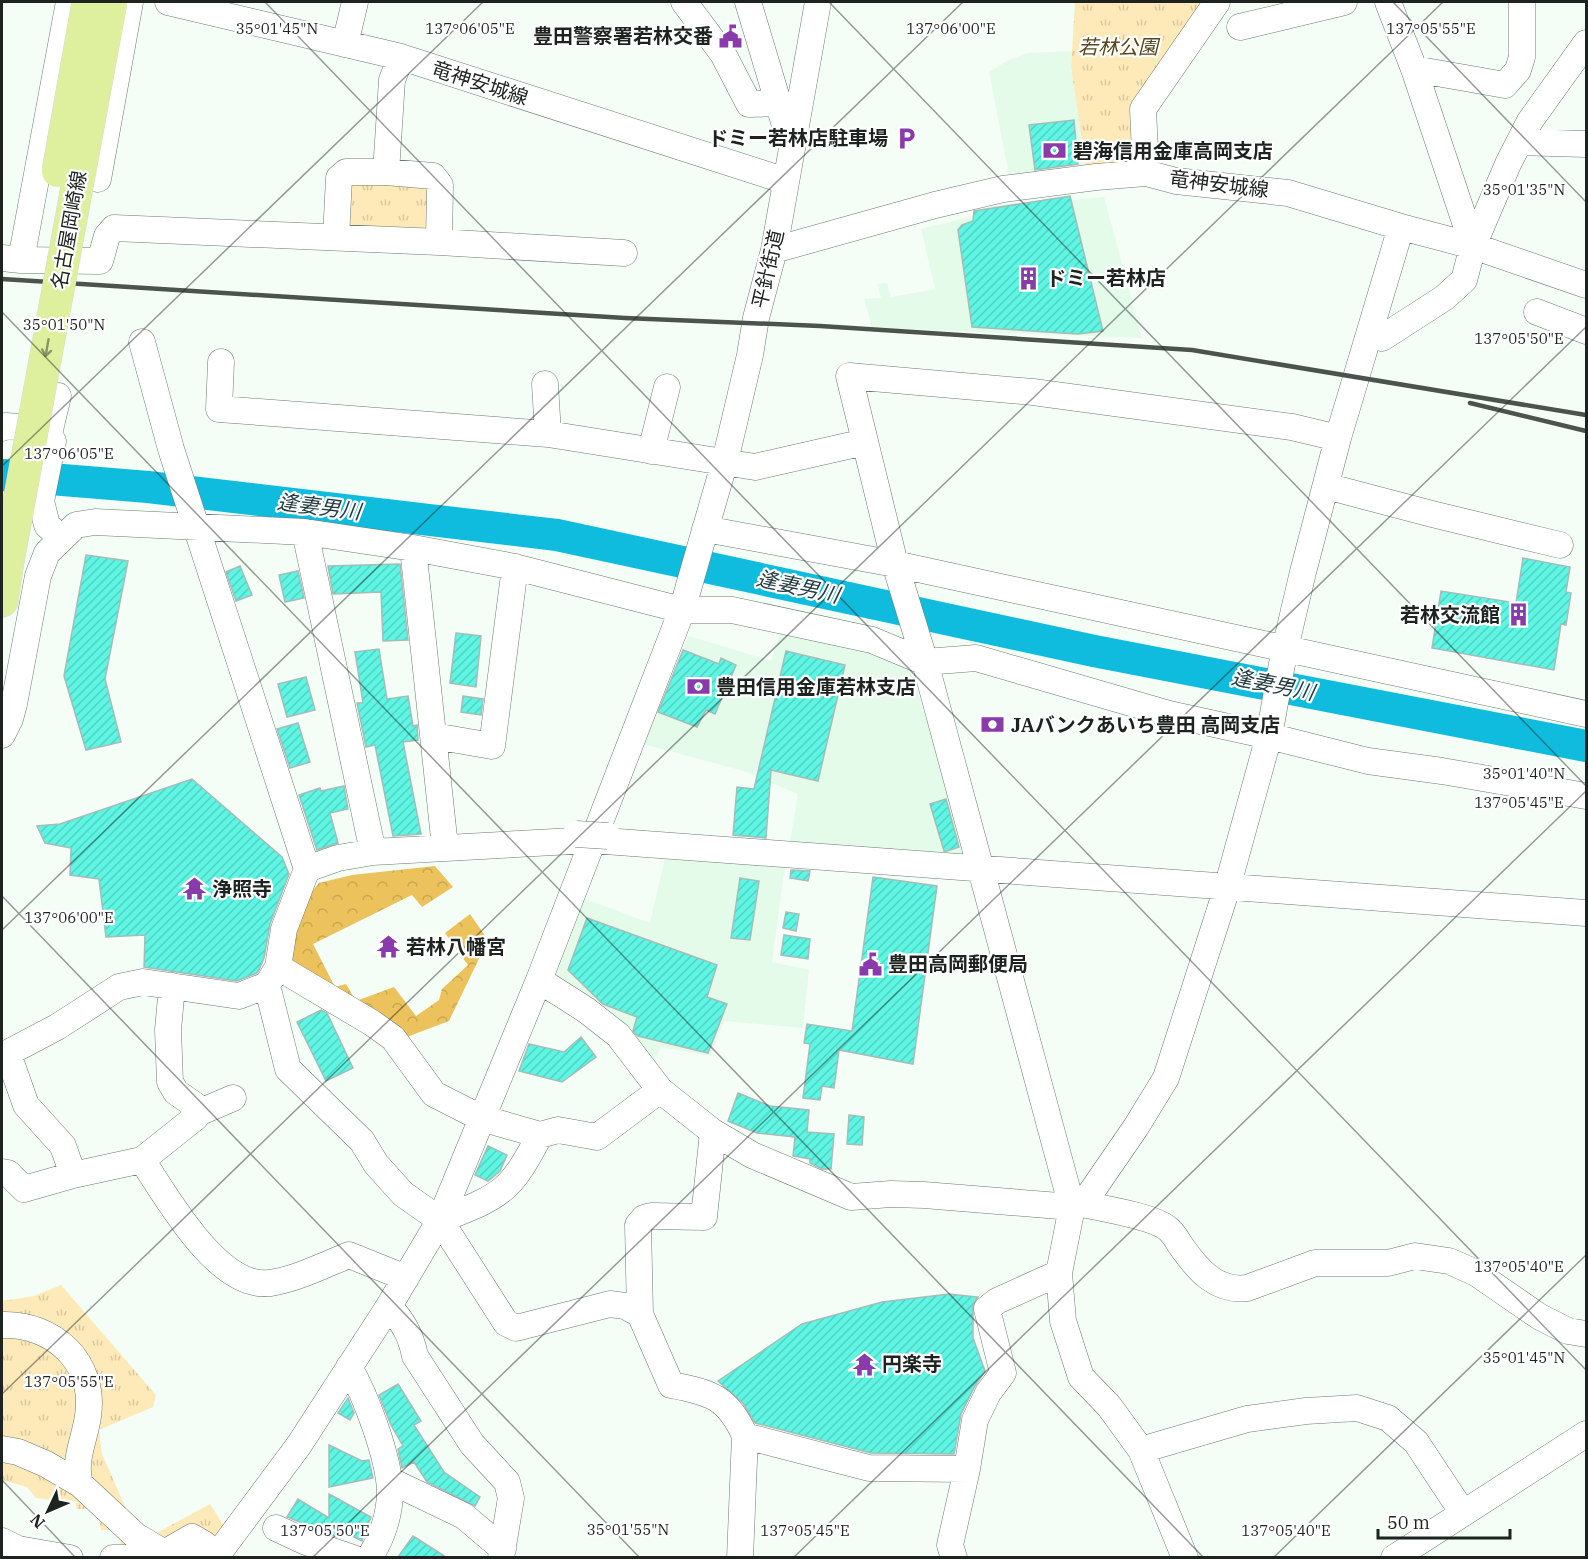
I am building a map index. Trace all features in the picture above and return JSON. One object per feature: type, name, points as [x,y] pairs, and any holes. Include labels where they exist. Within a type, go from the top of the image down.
[{"type":"main road","name":"名古屋岡崎線","points":[[2,488],[88,2]]},
{"type":"main road","name":"名古屋岡崎線","points":[[2,601],[111,2]]},
{"type":"street","points":[[69,2],[11,259],[100,261],[107,236],[114,228],[439,242],[624,253]]},
{"type":"street","points":[[98,179],[130,2]]},
{"type":"street","name":"竜神安城線","points":[[168,2],[401,57],[786,181]]},
{"type":"street","points":[[345,44],[355,2]]},
{"type":"street","points":[[684,2],[723,54],[749,104],[779,103]]},
{"type":"street","points":[[748,2],[792,148]]},
{"type":"street","name":"平針街道","points":[[215,1557],[299,1445],[389,1306],[440,1220],[539,980],[592,837],[684,604],[705,532],[725,461],[756,318],[774,249],[818,2]]},
{"type":"street","points":[[1146,173],[1143,109],[1217,2]]},
{"type":"street","points":[[1240,27],[1344,2]]},
{"type":"street","points":[[1388,2],[1414,69],[1473,246]]},
{"type":"street","points":[[1414,69],[1505,85],[1518,70],[1522,57],[1522,2]]},
{"type":"street","points":[[1382,338],[1444,298],[1464,280],[1473,246],[1530,121],[1587,43]]},
{"type":"street","points":[[761,50],[782,58],[793,58],[810,49]]},
{"type":"street","points":[[386,172],[392,80],[401,57]]},
{"type":"street","points":[[1520,142],[1587,144]]},
{"type":"street","points":[[336,237],[339,178],[346,172],[386,172],[433,176],[440,185],[439,242]]},
{"type":"street","name":"竜神安城線","points":[[774,249],[934,205],[1003,189],[1146,173],[1176,181],[1253,188],[1288,194],[1473,246],[1587,285]]},
{"type":"street","points":[[1185,1557],[1141,1450],[1108,1406],[1081,1377],[1064,1321],[1059,1274],[1078,1205],[1136,1127],[1166,1078],[1227,888],[1269,733],[1303,572],[1338,438],[1401,227]]},
{"type":"street","points":[[1537,312],[1587,331]]},
{"type":"street","points":[[142,342],[171,449],[307,869],[284,929],[272,976],[288,1069],[362,1141],[376,1164],[403,1194],[440,1220],[506,1323],[516,1328],[610,1304],[625,1306],[640,1314]]},
{"type":"street","points":[[221,362],[219,409],[548,434],[755,467],[865,442]]},
{"type":"street","points":[[1078,1205],[897,569],[849,376],[1033,392],[1292,427],[1338,438]]},
{"type":"street","points":[[545,384],[548,434]]},
{"type":"street","points":[[651,451],[667,387]]},
{"type":"street","points":[[58,396],[41,501],[46,525],[61,538]]},
{"type":"street","points":[[2,428],[6,426],[44,429],[51,438]]},
{"type":"street","points":[[1326,486],[1560,545]]},
{"type":"street","points":[[2,735],[14,704],[38,576],[47,553],[76,525],[95,522],[196,525],[305,532],[413,548],[515,567],[684,604],[732,610],[872,640],[923,658],[976,658],[1169,714],[1269,733],[1368,760],[1587,796]]},
{"type":"street","points":[[305,532],[373,852]]},
{"type":"street","points":[[705,532],[897,569],[1587,714]]},
{"type":"street","points":[[413,548],[445,847]]},
{"type":"street","points":[[434,736],[492,746],[515,567]]},
{"type":"street","points":[[307,869],[338,858],[373,852],[592,837],[1227,888],[1374,896],[1587,913]]},
{"type":"street","points":[[73,1175],[63,1146],[26,1105],[5,1055],[57,1027],[119,987],[143,982],[239,996],[272,976]]},
{"type":"street","points":[[272,976],[386,1033],[393,1038],[434,1094],[481,1118],[540,1135],[558,1130],[597,1137],[660,1090]]},
{"type":"street","points":[[539,980],[586,1010],[618,1035],[660,1090],[713,1132],[752,1155],[851,1197],[891,1194],[924,1195],[1078,1205],[1153,1220],[1168,1228],[1196,1267],[1214,1282],[1236,1289],[1247,1288],[1315,1263],[1388,1263],[1415,1256],[1449,1261],[1476,1273],[1540,1317],[1568,1331],[1587,1334]]},
{"type":"street","points":[[172,986],[168,1030],[170,1082],[176,1092],[196,1106],[198,1113]]},
{"type":"street","points":[[2,1172],[8,1173],[24,1189],[73,1175],[142,1160],[198,1113],[233,1098]]},
{"type":"street","points":[[713,1132],[705,1217],[651,1216],[644,1218],[638,1225],[640,1314],[671,1385],[705,1393],[723,1401],[738,1419],[745,1436],[740,1557]]},
{"type":"street","points":[[440,1220],[480,1203],[504,1189],[525,1162],[540,1135]]},
{"type":"street","points":[[142,1160],[188,1231],[230,1272],[245,1281],[269,1283],[307,1272],[349,1255],[406,1278]]},
{"type":"street","points":[[954,1557],[950,1545],[975,1420],[988,1393],[1004,1373],[987,1309],[997,1301],[1059,1274]]},
{"type":"street","points":[[389,1306],[401,1319],[412,1339],[415,1356],[472,1444],[507,1482],[511,1498],[502,1553]]},
{"type":"street","points":[[2,1325],[20,1325],[52,1336],[78,1363],[86,1379],[88,1416],[77,1458],[80,1484]]},
{"type":"street","points":[[349,1367],[358,1382],[376,1430],[389,1480],[387,1516],[378,1545],[369,1557]]},
{"type":"street","points":[[1141,1450],[1247,1419],[1306,1411],[1357,1408],[1388,1418],[1416,1442],[1463,1513]]},
{"type":"street","points":[[1394,1557],[1587,1434]]},
{"type":"street","points":[[745,1436],[869,1468],[967,1469]]},
{"type":"street","points":[[2,1449],[28,1456],[80,1484],[136,1536],[170,1555],[192,1537],[204,1544],[194,1557]]},
{"type":"street","points":[[389,1480],[464,1516],[502,1553]]},
{"type":"street","points":[[276,1528],[306,1542],[353,1557]]},
{"type":"street","points":[[11,1549],[69,1557]]},
{"type":"street","points":[[113,1557],[138,1557]]},
{"type":"shaded area","points":[[1072,51],[1071,67],[1087,174],[1011,185],[989,72],[1027,53]]},
{"type":"shaded area","points":[[1104,197],[1142,338],[872,328],[864,299],[881,298],[877,284],[887,283],[891,297],[935,289],[921,229],[1013,206]]},
{"type":"shaded area","points":[[782,627],[874,650],[909,667],[969,849],[963,858],[790,842],[798,794],[744,771],[643,744],[689,636],[771,661]]},
{"type":"shaded area","points":[[665,857],[727,864],[785,865],[772,962],[809,970],[803,1028],[724,1021],[711,1056],[661,1047],[652,1064],[551,978],[583,898],[650,923]]},
{"type":"green space","name":"若林公園","points":[[1075,2],[1208,2],[1141,96],[1135,162],[1087,174],[1071,67]]},
{"type":"green space","points":[[353,182],[423,185],[431,194],[426,230],[347,229],[346,187]]},
{"type":"green space","points":[[435,866],[453,887],[422,907],[412,895],[313,944],[335,987],[346,984],[356,1001],[394,987],[416,1016],[439,1000],[442,989],[468,965],[445,933],[470,914],[488,940],[449,1021],[404,1038],[288,972],[297,908],[319,883],[352,875]]},
{"type":"green space","points":[[61,1285],[156,1395],[153,1407],[99,1430],[102,1454],[135,1529],[151,1536],[210,1504],[226,1529],[200,1557],[120,1548],[121,1530],[101,1530],[97,1509],[77,1509],[75,1503],[36,1498],[27,1487],[2,1480],[2,1301],[34,1296]]},
{"type":"building","name":"碧海信用金庫高岡支店","points":[[1074,120],[1078,164],[1035,170],[1029,125]]},
{"type":"building","name":"ドミー若林店","points":[[1070,196],[1103,331],[1078,334],[972,327],[958,230],[962,225],[973,221],[974,211]]},
{"type":"building","points":[[86,555],[128,561],[105,679],[121,742],[86,750],[64,676]]},
{"type":"building","name":"若林交流館","points":[[1523,558],[1570,567],[1566,592],[1571,593],[1566,625],[1561,624],[1554,670],[1432,648],[1441,591],[1516,603]]},
{"type":"building","points":[[400,564],[408,640],[383,641],[381,592],[333,594],[328,566]]},
{"type":"building","points":[[240,566],[252,595],[236,601],[226,572]]},
{"type":"building","points":[[298,571],[304,598],[285,602],[279,575]]},
{"type":"building","points":[[456,633],[481,636],[476,687],[450,683]]},
{"type":"building","points":[[379,649],[387,699],[408,696],[413,726],[417,725],[418,740],[403,742],[421,834],[393,836],[375,745],[366,747],[357,703],[363,703],[355,652]]},
{"type":"building","name":"豊田信用金庫若林支店","points":[[683,650],[719,664],[721,658],[736,665],[715,714],[706,710],[697,727],[658,712]]},
{"type":"building","points":[[786,651],[845,665],[818,781],[771,770],[766,838],[733,835],[737,787],[754,789]]},
{"type":"building","points":[[306,677],[315,710],[287,717],[278,684]]},
{"type":"building","points":[[463,696],[483,699],[481,715],[461,712]]},
{"type":"building","points":[[298,723],[310,762],[290,768],[277,729]]},
{"type":"building","name":"浄照寺","points":[[192,779],[282,857],[289,874],[270,924],[264,958],[259,970],[237,981],[144,967],[145,935],[106,937],[99,879],[70,875],[71,848],[45,843],[37,826],[60,824]]},
{"type":"building","points":[[344,786],[348,809],[330,813],[338,843],[317,850],[299,795],[320,788],[321,791]]},
{"type":"building","points":[[946,799],[959,847],[944,851],[930,804]]},
{"type":"building","points":[[791,870],[810,871],[808,881],[790,878]]},
{"type":"building","points":[[873,877],[937,886],[913,1064],[839,1050],[834,1088],[822,1086],[820,1100],[803,1098],[810,1044],[804,1043],[807,1024],[852,1031]]},
{"type":"building","points":[[740,878],[759,881],[750,940],[731,938]]},
{"type":"building","points":[[786,912],[799,914],[796,931],[783,928]]},
{"type":"building","points":[[587,918],[717,965],[707,997],[727,1004],[708,1053],[638,1036],[633,1031],[637,1017],[603,1004],[568,970]]},
{"type":"building","points":[[784,935],[810,939],[808,959],[781,955]]},
{"type":"building","points":[[321,1010],[327,1013],[353,1068],[326,1081],[297,1022]]},
{"type":"building","points":[[581,1037],[596,1057],[562,1082],[519,1071],[529,1044],[564,1052]]},
{"type":"building","points":[[738,1093],[770,1106],[809,1110],[807,1132],[834,1134],[831,1169],[822,1169],[810,1163],[810,1159],[793,1156],[795,1137],[757,1133],[728,1121]]},
{"type":"building","points":[[849,1115],[864,1117],[862,1145],[847,1144]]},
{"type":"building","points":[[488,1146],[507,1155],[500,1171],[488,1181],[475,1175]]},
{"type":"building","name":"円楽寺","points":[[949,1294],[978,1297],[973,1305],[973,1338],[985,1371],[961,1414],[954,1454],[871,1453],[755,1423],[743,1403],[718,1381],[802,1324],[882,1302]]},
{"type":"building","points":[[398,1384],[421,1421],[414,1425],[444,1472],[480,1497],[475,1506],[427,1482],[414,1462],[402,1468],[398,1449],[403,1446],[391,1425],[379,1395]]},
{"type":"building","points":[[348,1398],[354,1413],[350,1420],[338,1413]]},
{"type":"building","points":[[329,1445],[362,1461],[369,1460],[373,1478],[329,1487]]},
{"type":"building","points":[[329,1494],[371,1517],[362,1541],[340,1530],[337,1537],[287,1517],[298,1499],[329,1518]]},
{"type":"building","points":[[413,1536],[446,1557],[398,1557]]},
{"type":"waterway","name":"逢妻男川","points":[[2,475],[148,487],[557,535],[1094,651],[1586,746]]},
{"type":"railway","points":[[2,279],[625,318],[820,326],[1192,350],[1586,415]]},
{"type":"railway","points":[[1470,403],[1586,431]]},
{"type":"place","name":"豊田警察署若林交番","points":[[731,36]]},
{"type":"place","name":"ドミー若林店駐車場","points":[[906,138]]},
{"type":"place","name":"碧海信用金庫高岡支店","points":[[1055,151]]},
{"type":"place","name":"ドミー若林店","points":[[1028,278]]},
{"type":"place","name":"若林交流館","points":[[1518,615]]},
{"type":"place","name":"豊田信用金庫若林支店","points":[[698,687]]},
{"type":"place","name":"JAバンクあいち豊田 高岡支店","points":[[993,725]]},
{"type":"place","name":"浄照寺","points":[[194,889]]},
{"type":"place","name":"若林八幡宮","points":[[388,947]]},
{"type":"place","name":"豊田高岡郵便局","points":[[870,964]]},
{"type":"place","name":"円楽寺","points":[[864,1364]]}]
